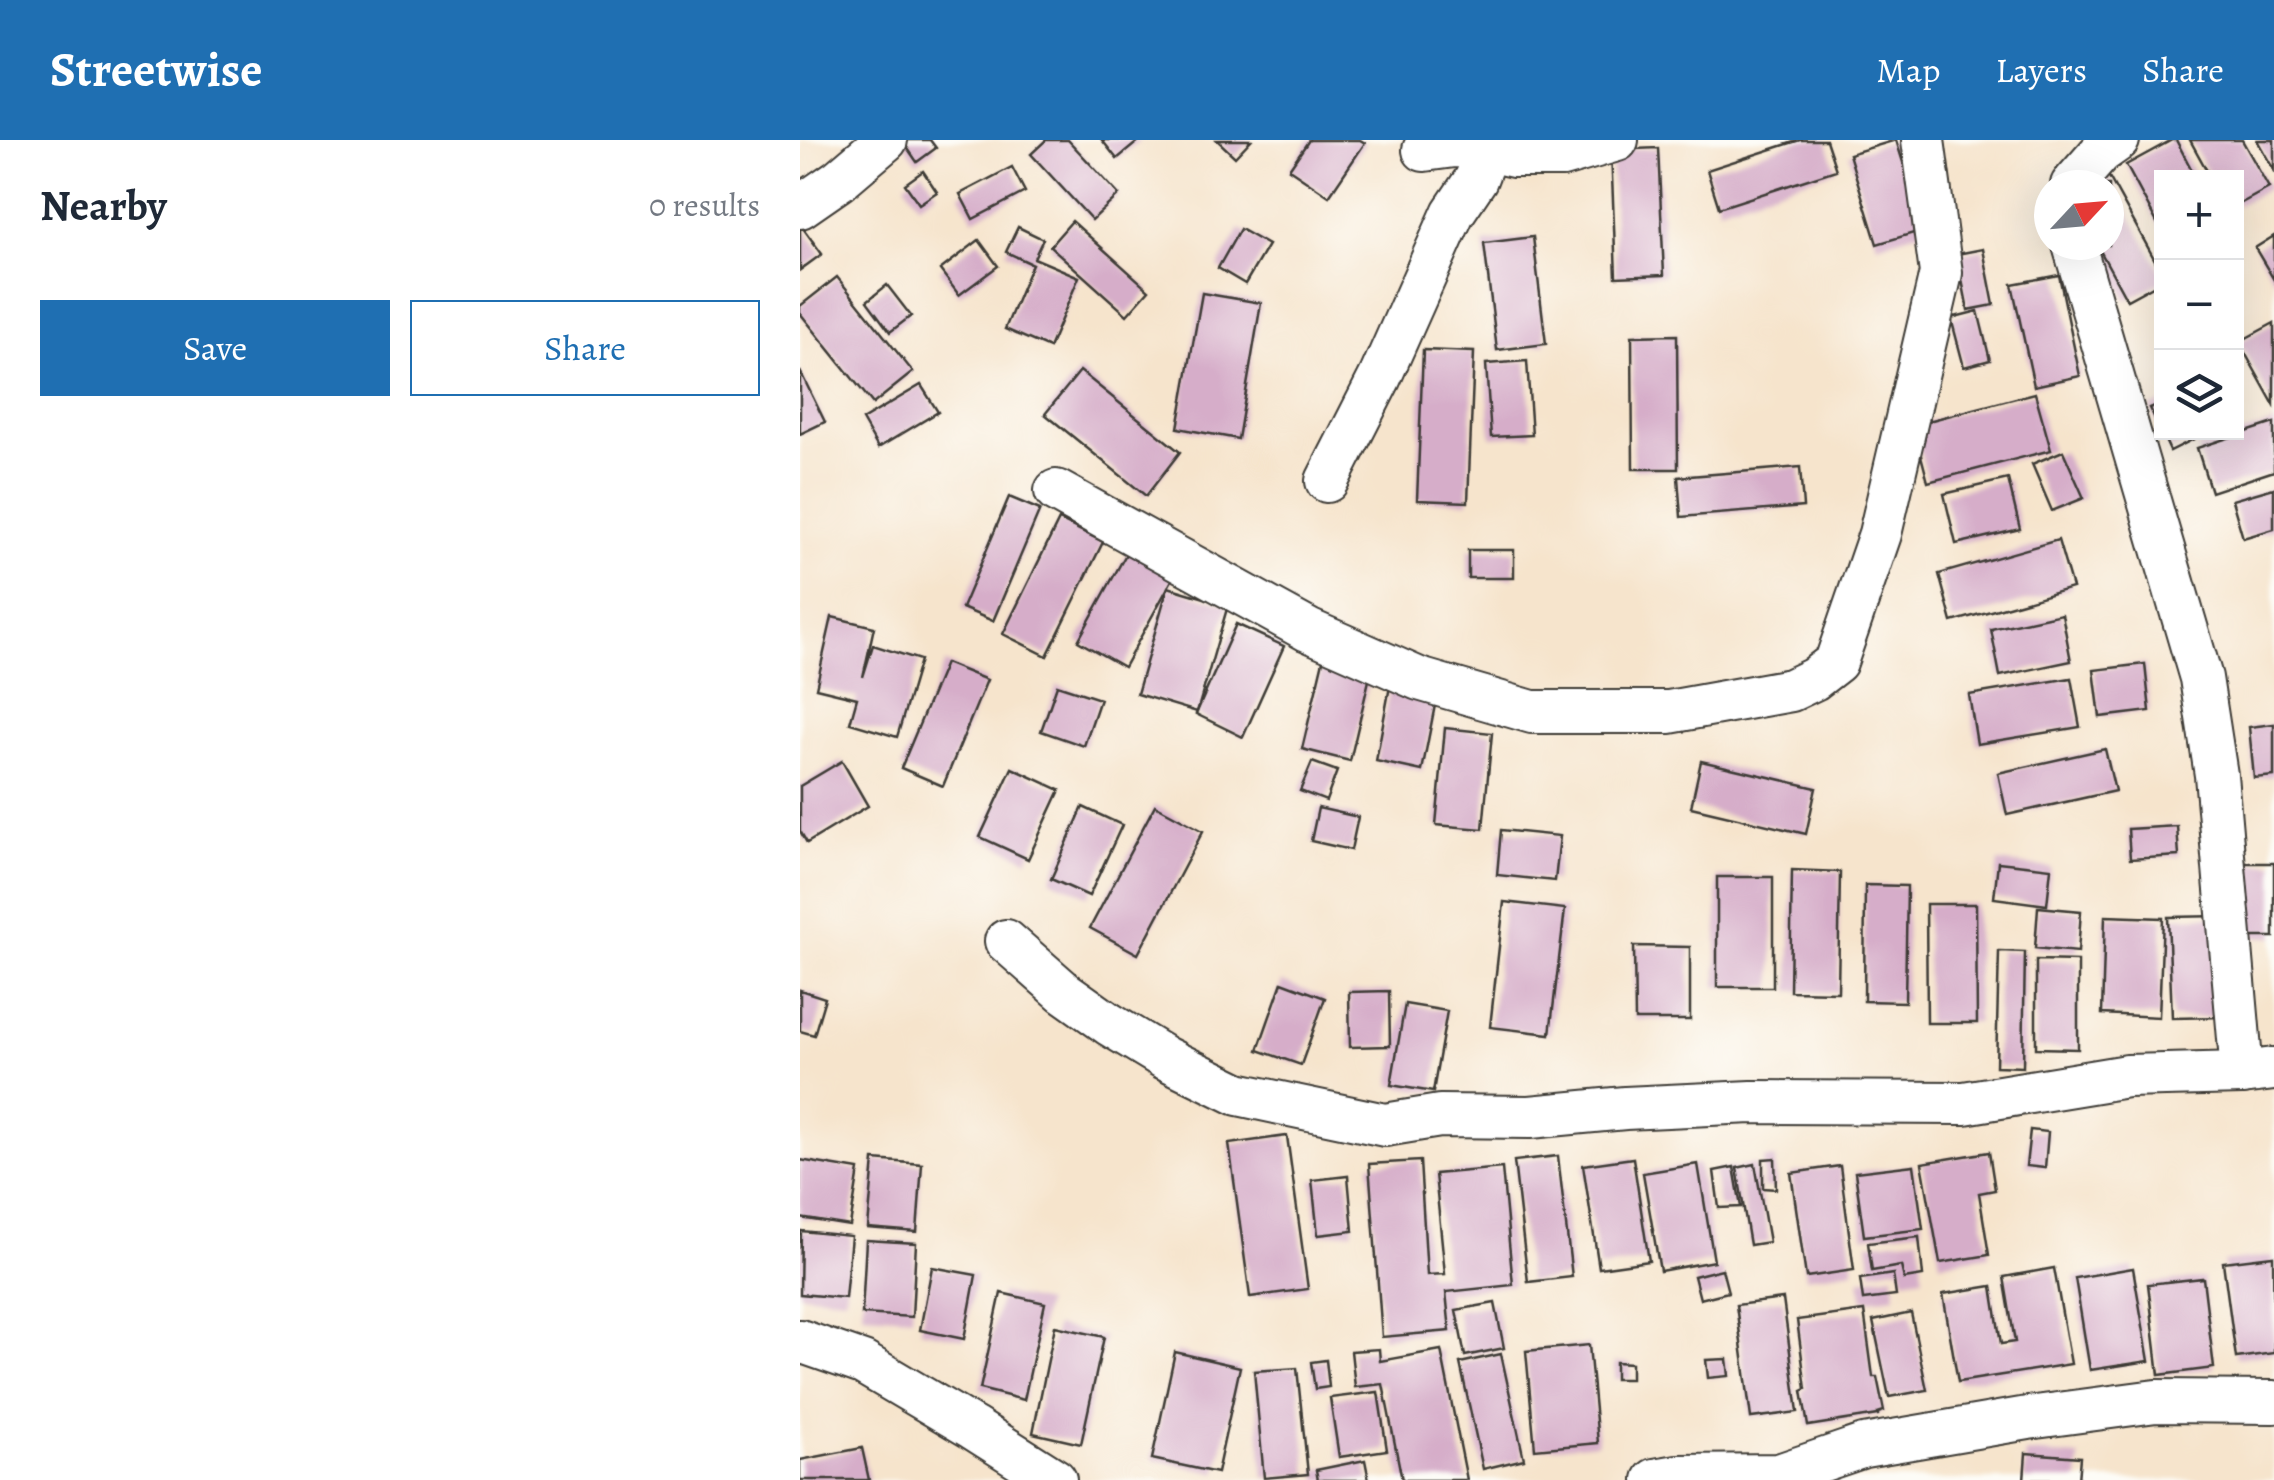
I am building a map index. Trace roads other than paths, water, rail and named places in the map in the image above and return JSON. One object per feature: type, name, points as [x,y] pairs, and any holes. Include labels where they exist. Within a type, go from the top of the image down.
[{"type":"street","points":[[800,207],[886,140]]},
{"type":"street","points":[[1424,150],[1454,146],[1514,156],[1562,156],[1617,140]]},
{"type":"street","points":[[1056,491],[1308,630],[1419,679],[1532,712],[1669,712],[1791,690],[1836,662],[1880,534],[1941,273],[1923,140]]},
{"type":"street","points":[[2085,170],[2118,140]]},
{"type":"street","points":[[1328,481],[1380,377],[1453,213],[1476,180],[1487,150]]},
{"type":"street","points":[[1006,941],[1064,992],[1109,1024],[1164,1058],[1238,1094],[1385,1124],[1440,1116],[1530,1117],[1752,1102],[1964,1103],[2127,1076],[2258,1071],[2202,678],[2078,260]]},
{"type":"street","points":[[800,1341],[863,1363],[1055,1480]]},
{"type":"street","points":[[1655,1480],[1678,1476],[1782,1478],[1864,1446],[2156,1401],[2274,1402]]}]
